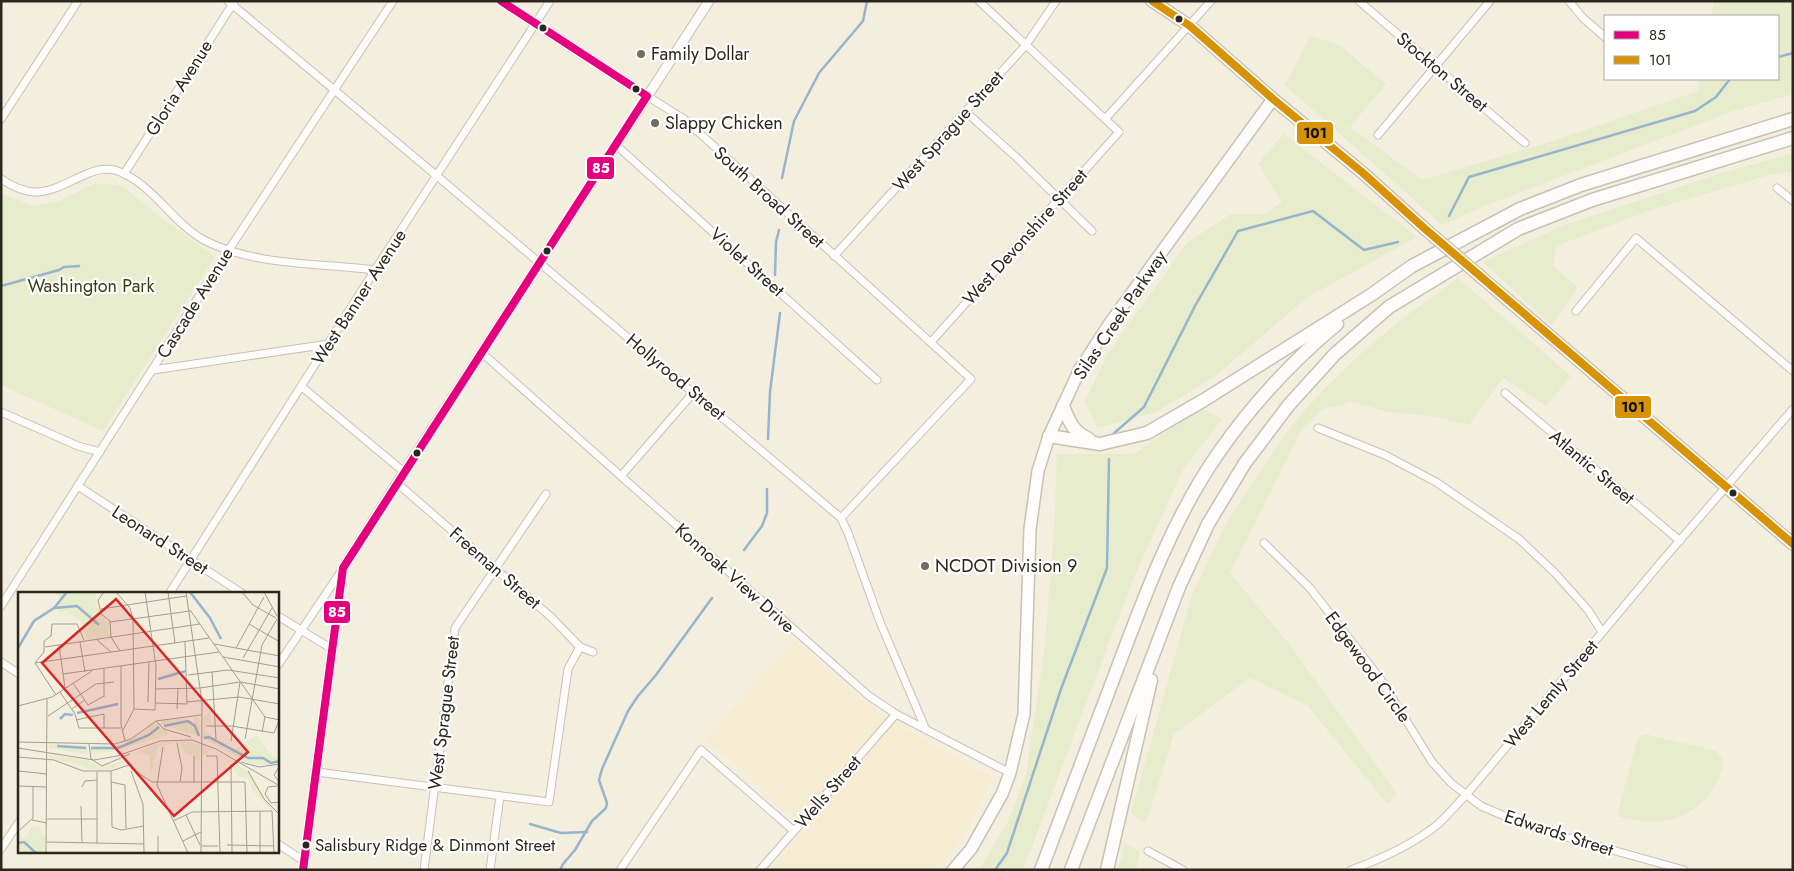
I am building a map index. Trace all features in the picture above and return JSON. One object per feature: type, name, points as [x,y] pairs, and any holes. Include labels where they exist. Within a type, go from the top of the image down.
[{"type":"highway","points":[[1049,436],[1100,444],[1147,433],[1204,400],[1371,295],[1412,266],[1520,210],[1581,185],[1793,119]]},
{"type":"highway","points":[[1071,870],[1179,587],[1208,524],[1245,463],[1288,406],[1335,354],[1389,307],[1518,229],[1592,200],[1793,138]]},
{"type":"highway","points":[[1763,146],[1793,142]]},
{"type":"highway","points":[[1041,870],[1148,588],[1179,519],[1217,456],[1260,399],[1306,350],[1371,295]]},
{"type":"highway","points":[[1063,406],[1070,425],[1079,435],[1100,444]]},
{"type":"highway","points":[[1107,870],[1162,632]]},
{"type":"main road","points":[[1152,1],[1190,26],[1793,544]]},
{"type":"main road","name":"Silas Creek Parkway","points":[[952,870],[971,848],[989,820],[1002,794],[1010,773],[1024,714],[1030,529],[1038,471],[1049,436],[1080,369],[1110,323],[1273,99]]},
{"type":"street","points":[[1,119],[78,1]]},
{"type":"street","name":"Cascade Avenue","points":[[1,606],[228,251],[393,1]]},
{"type":"street","name":"South Broad Street","points":[[501,1],[684,120],[972,379],[841,518]]},
{"type":"street","name":"West Banner Avenue","points":[[170,592],[550,1]]},
{"type":"street","points":[[279,663],[344,568],[396,482],[709,1]]},
{"type":"street","points":[[979,1],[1106,118],[1211,1]]},
{"type":"street","name":"West Sprague Street","points":[[834,256],[1026,45],[1056,1]]},
{"type":"street","name":"Stockton Street","points":[[1359,1],[1525,143]]},
{"type":"street","points":[[1378,135],[1490,1]]},
{"type":"street","points":[[1569,1],[1583,18],[1604,37]]},
{"type":"street","name":"Hollyrood Street","points":[[231,2],[841,518],[880,622],[926,730]]},
{"type":"street","name":"Gloria Avenue","points":[[124,174],[231,2]]},
{"type":"street","points":[[966,112],[1016,157],[1092,231]]},
{"type":"street","name":"West Devonshire Street","points":[[931,342],[1120,132],[1106,118]]},
{"type":"street","name":"Violet Street","points":[[616,145],[878,380]]},
{"type":"street","points":[[1,179],[14,188],[25,192],[39,192],[62,186],[100,168],[113,170],[124,174],[152,194],[188,229],[203,240],[228,251],[266,259],[376,270]]},
{"type":"street","points":[[1777,188],[1793,201]]},
{"type":"street","points":[[1576,311],[1636,238],[1793,371]]},
{"type":"street","points":[[153,370],[328,344]]},
{"type":"street","name":"Konnoak View Drive","points":[[481,352],[862,690],[896,714],[1010,773]]},
{"type":"street","points":[[302,387],[404,472]]},
{"type":"street","points":[[621,476],[694,392]]},
{"type":"street","name":"Atlantic Street","points":[[1505,393],[1680,541]]},
{"type":"street","name":"West Lemly Street","points":[[1351,870],[1379,859],[1437,825],[1466,794],[1793,409]]},
{"type":"street","points":[[1,412],[78,446],[100,452]]},
{"type":"street","points":[[1318,428],[1385,455],[1436,482],[1519,538],[1566,585],[1588,610],[1602,632]]},
{"type":"street","name":"Freeman Street","points":[[396,482],[551,617],[580,647],[593,652]]},
{"type":"street","name":"Leonard Street","points":[[78,486],[240,592]]},
{"type":"street","name":"West Sprague Street","points":[[424,870],[455,628],[546,494]]},
{"type":"street","name":"Edgewood Circle","points":[[1264,543],[1310,588],[1381,680],[1432,762],[1451,782],[1466,794]]},
{"type":"street","points":[[304,866],[344,568]]},
{"type":"street","points":[[279,617],[332,649]]},
{"type":"street","points":[[317,772],[549,802],[568,669],[580,647]]},
{"type":"street","points":[[1,662],[18,673]]},
{"type":"street","name":"Wells Street","points":[[760,870],[896,714]]},
{"type":"street","points":[[620,870],[701,750],[794,831]]},
{"type":"street","name":"Edwards Street","points":[[1466,794],[1481,806],[1530,827],[1684,870]]},
{"type":"street","points":[[490,870],[500,796]]},
{"type":"street","points":[[1,849],[18,824]]},
{"type":"street","points":[[279,845],[304,866]]},
{"type":"street","points":[[1148,851],[1183,870]]},
{"type":"shaded area","points":[[794,641],[869,706],[900,726],[992,777],[968,830],[936,870],[769,870],[807,828],[705,739]]},
{"type":"green space","points":[[1714,1],[1793,1],[1793,94],[1733,111],[1477,209],[1442,225],[1285,85],[1310,36],[1339,45],[1386,84],[1350,127],[1422,180],[1553,141],[1698,91],[1700,80],[1779,80],[1779,15],[1711,15]]},
{"type":"green space","points":[[1284,134],[1417,237],[1308,297],[1214,377],[1156,412],[1097,428],[1085,401],[1107,355],[1187,243],[1231,214],[1265,214],[1282,202],[1258,163]]},
{"type":"green space","points":[[1793,153],[1793,172],[1773,174],[1651,210],[1556,246],[1553,266],[1578,287],[1552,325],[1483,262],[1562,226],[1722,173]]},
{"type":"green space","name":"Washington Park","points":[[95,183],[123,186],[155,213],[215,257],[103,431],[1,385],[1,193],[32,206],[60,201]]},
{"type":"green space","points":[[1458,278],[1571,376],[1546,406],[1503,378],[1469,425],[1437,417],[1390,412],[1351,402],[1323,409],[1302,429],[1230,573],[1290,645],[1397,794],[1388,805],[1308,706],[1250,678],[1174,734],[1146,823],[1131,813],[1192,595],[1228,520],[1293,423],[1323,390],[1367,348],[1406,316]]},
{"type":"green space","points":[[1202,408],[1222,419],[1182,471],[1132,582],[1023,870],[979,870],[1009,819],[1026,774],[1045,646],[1054,529],[1057,454],[1134,454]]},
{"type":"green space","points":[[1645,734],[1716,751],[1724,760],[1719,777],[1710,793],[1688,813],[1662,821],[1647,822],[1617,816],[1638,738]]},
{"type":"green space","points":[[1125,843],[1140,852],[1136,870],[1118,870]]},
{"type":"waterway","points":[[782,178],[794,121],[819,73],[863,21],[867,1]]},
{"type":"waterway","points":[[1779,57],[1793,53]]},
{"type":"waterway","points":[[1449,216],[1469,177],[1695,111],[1716,97],[1729,80]]},
{"type":"waterway","points":[[1112,435],[1144,407],[1195,306],[1238,231],[1313,211],[1364,250],[1398,242]]},
{"type":"waterway","points":[[775,275],[776,242],[779,230]]},
{"type":"waterway","points":[[1,286],[64,267],[79,266]]},
{"type":"waterway","points":[[768,439],[770,392],[780,313]]},
{"type":"waterway","points":[[995,870],[1007,853],[1061,689],[1107,568],[1109,459]]},
{"type":"waterway","points":[[744,550],[762,526],[767,513],[767,489]]},
{"type":"waterway","points":[[560,870],[575,850],[592,821],[606,808],[607,803],[599,780],[628,711],[712,598]]},
{"type":"waterway","points":[[530,824],[561,833],[587,832]]},
{"type":"transit line","name":"85","points":[[303,870],[343,568],[647,96],[501,1]]},
{"type":"transit line","name":"101","points":[[1152,1],[1190,26],[1793,544]]},
{"type":"place","name":"Family Dollar","points":[[641,54]]},
{"type":"place","name":"Slappy Chicken","points":[[655,123]]},
{"type":"place","name":"NCDOT Division 9","points":[[925,566]]},
{"type":"place","name":"Salisbury Ridge & Dinmont Street","points":[[306,845]]}]
